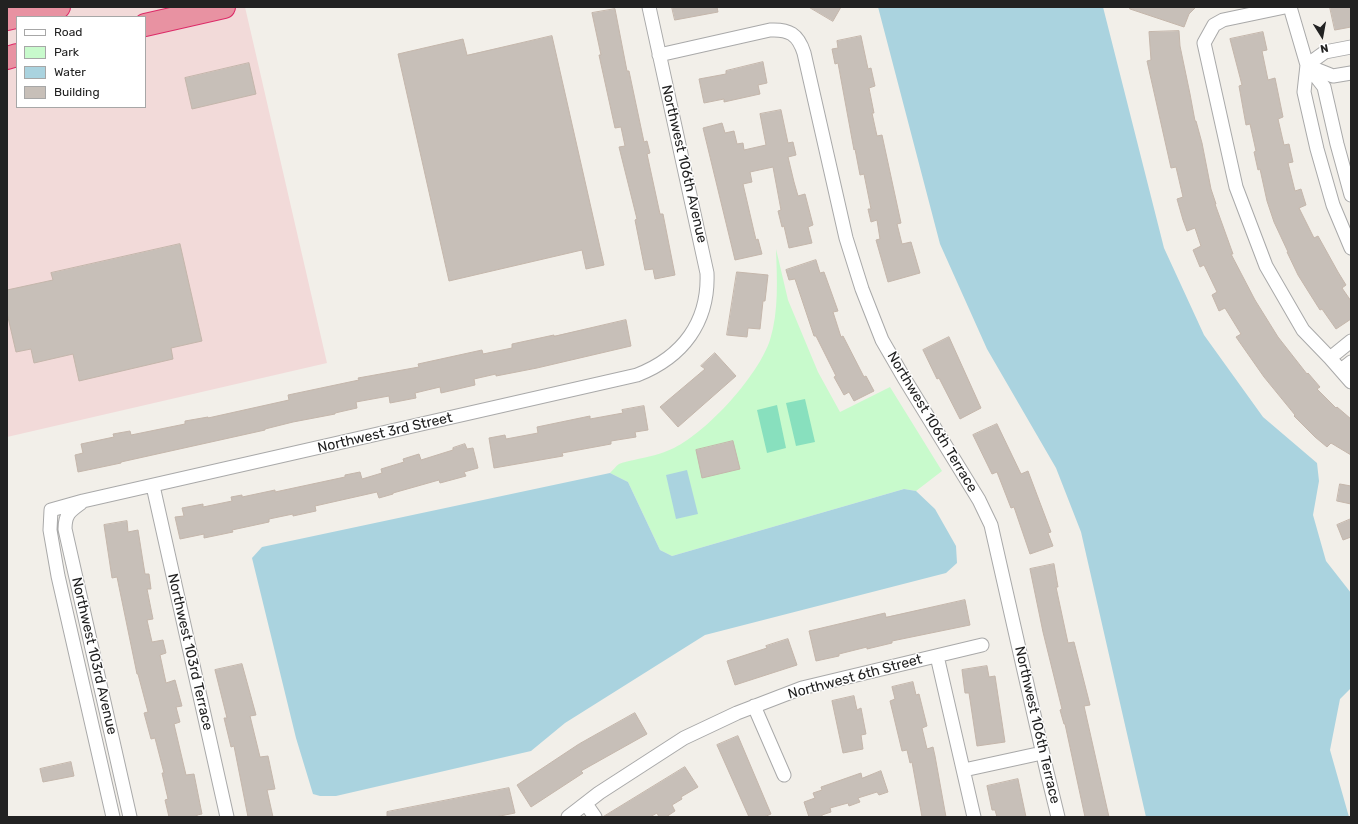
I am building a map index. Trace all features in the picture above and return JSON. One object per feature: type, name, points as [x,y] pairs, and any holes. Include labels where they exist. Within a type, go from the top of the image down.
[{"type":"highway","points":[[20,16],[59,7]]},
{"type":"highway","points":[[146,25],[224,7]]},
{"type":"street","name":"Northwest 106th Avenue","points":[[649,7],[706,263],[707,292],[699,322]]},
{"type":"street","points":[[1285,7],[1223,20],[1214,25],[1204,43],[1236,187],[1266,266],[1303,330],[1351,382]]},
{"type":"street","points":[[1290,7],[1307,65],[1324,87],[1337,144],[1351,195]]},
{"type":"street","name":"Northwest 106th Terrace","points":[[659,55],[770,30],[791,33],[797,37],[804,53],[846,238],[862,289],[879,332],[904,378],[979,500],[991,526],[1042,753],[1058,817]]},
{"type":"street","points":[[1351,47],[1325,52],[1307,65],[1304,92],[1317,148],[1333,205],[1351,248]]},
{"type":"street","points":[[1307,65],[1333,76],[1351,73]]},
{"type":"street","name":"Northwest 3rd Street","points":[[51,510],[82,501],[637,375],[662,363],[674,354],[685,343],[699,322]]},
{"type":"street","points":[[1330,358],[1351,341]]},
{"type":"street","points":[[1341,370],[1351,362]]},
{"type":"street","name":"Northwest 103rd Terrace","points":[[152,486],[227,817]]},
{"type":"street","name":"Northwest 103rd Avenue","points":[[82,501],[69,513],[65,519],[65,529],[130,817]]},
{"type":"street","name":"Northwest 103rd Avenue","points":[[51,510],[50,530],[58,576],[113,817]]},
{"type":"street","name":"Northwest 6th Street","points":[[568,817],[599,793],[684,738],[754,706],[802,688],[982,645]]},
{"type":"street","points":[[937,656],[974,817]]},
{"type":"street","points":[[754,706],[784,774]]},
{"type":"street","points":[[964,770],[1042,753]]},
{"type":"street","points":[[586,804],[595,817]]},
{"type":"shaded area","points":[[7,7],[245,7],[327,363],[7,437]]},
{"type":"green space","points":[[776,249],[788,300],[818,372],[840,412],[890,387],[942,471],[916,491],[904,489],[672,556],[660,550],[628,482],[610,473],[621,463],[665,452],[687,440],[716,416],[755,370],[770,340],[775,318],[777,295]]},
{"type":"green space","points":[[805,399],[815,442],[796,446],[786,403]]},
{"type":"green space","points":[[777,405],[786,448],[767,453],[757,410]]},
{"type":"water","points":[[878,7],[1103,7],[1164,248],[1204,335],[1263,417],[1317,463],[1319,481],[1313,515],[1326,561],[1351,593],[1351,688],[1340,699],[1330,750],[1349,817],[1146,817],[1081,532],[1056,468],[987,349],[940,244]]},
{"type":"water","points":[[687,470],[698,514],[676,519],[666,475]]},
{"type":"water","points":[[610,473],[628,482],[660,550],[672,556],[904,489],[916,491],[935,509],[956,546],[957,563],[946,573],[705,635],[565,723],[531,751],[336,796],[320,796],[313,794],[296,738],[252,558],[262,547]]},
{"type":"building","points":[[672,7],[717,7],[718,12],[675,20]]},
{"type":"building","points":[[809,7],[841,7],[833,21]]},
{"type":"building","points":[[1130,7],[1196,7],[1189,14],[1184,27],[1130,9]]},
{"type":"building","points":[[1330,7],[1351,7],[1351,27],[1335,30]]},
{"type":"building","points":[[615,9],[627,71],[629,71],[644,142],[647,141],[650,153],[647,154],[660,214],[663,214],[675,275],[655,279],[653,269],[645,270],[635,220],[637,219],[619,147],[625,146],[621,127],[615,128],[599,55],[601,55],[592,13]]},
{"type":"building","points":[[1179,31],[1180,46],[1195,121],[1202,143],[1215,204],[1233,254],[1231,254],[1255,300],[1278,337],[1307,374],[1308,373],[1320,387],[1317,389],[1336,408],[1337,407],[1351,419],[1351,455],[1331,443],[1327,447],[1294,416],[1295,415],[1264,377],[1236,337],[1241,334],[1225,308],[1219,311],[1212,295],[1217,292],[1204,265],[1200,267],[1193,250],[1201,246],[1195,228],[1187,231],[1183,220],[1177,199],[1183,197],[1176,167],[1171,168],[1147,61],[1151,60],[1149,32]]},
{"type":"building","points":[[1263,32],[1267,50],[1262,51],[1268,80],[1275,78],[1283,117],[1278,119],[1284,145],[1289,144],[1293,162],[1288,163],[1295,191],[1301,189],[1306,205],[1299,208],[1314,238],[1318,236],[1346,285],[1342,288],[1351,301],[1351,319],[1336,329],[1322,309],[1320,310],[1298,275],[1287,252],[1274,222],[1267,201],[1260,169],[1258,170],[1254,152],[1256,151],[1250,124],[1246,125],[1239,86],[1242,85],[1230,39]]},
{"type":"building","points":[[552,36],[604,265],[586,269],[582,250],[449,281],[398,54],[463,39],[467,55]]},
{"type":"building","points":[[861,36],[868,69],[871,68],[875,86],[869,88],[874,113],[872,113],[877,136],[882,135],[901,223],[897,224],[902,244],[911,242],[920,273],[888,282],[876,240],[880,239],[877,220],[871,222],[868,209],[871,209],[864,174],[860,175],[838,63],[835,64],[832,49],[838,48],[837,41]]},
{"type":"building","points":[[763,62],[767,83],[758,85],[760,94],[724,102],[724,99],[704,103],[699,79],[726,74],[726,71]]},
{"type":"building","points":[[249,63],[256,94],[192,109],[185,78]]},
{"type":"building","points":[[781,110],[788,143],[793,142],[796,155],[788,157],[794,182],[798,196],[805,194],[813,225],[808,227],[812,243],[789,248],[784,226],[782,227],[778,211],[781,210],[773,167],[750,172],[752,182],[743,184],[756,240],[758,239],[762,254],[735,260],[703,128],[722,123],[725,133],[734,131],[737,144],[743,143],[744,150],[766,145],[760,114]]},
{"type":"building","points":[[180,244],[202,341],[171,348],[173,359],[79,381],[73,354],[34,363],[31,349],[16,352],[7,313],[7,290],[53,280],[51,273]]},
{"type":"building","points":[[816,260],[820,273],[824,272],[838,311],[833,312],[841,337],[843,336],[864,377],[866,376],[874,391],[854,401],[849,392],[844,395],[834,377],[836,376],[816,336],[814,336],[795,279],[789,280],[786,270]]},
{"type":"building","points":[[737,272],[768,275],[760,329],[748,328],[747,337],[727,335]]},
{"type":"building","points":[[626,320],[631,346],[537,368],[474,379],[475,385],[441,393],[440,387],[415,393],[416,398],[390,403],[389,396],[356,402],[357,408],[335,414],[293,422],[265,430],[78,472],[75,455],[83,453],[81,444],[114,437],[113,434],[130,431],[131,435],[185,424],[185,421],[208,418],[289,400],[288,395],[359,380],[358,378],[419,367],[418,364],[482,350],[483,354],[512,348],[512,344]]},
{"type":"building","points":[[949,337],[981,408],[960,419],[939,378],[937,379],[923,350]]},
{"type":"building","points":[[715,353],[736,376],[678,427],[660,407],[705,369],[701,366]]},
{"type":"building","points":[[644,406],[648,430],[635,432],[636,437],[611,441],[611,444],[562,453],[563,456],[494,468],[489,438],[505,435],[506,439],[538,433],[537,427],[590,416],[590,419],[623,413],[622,410]]},
{"type":"building","points":[[997,424],[1021,474],[1028,471],[1051,532],[1048,533],[1053,546],[1030,554],[1014,507],[1011,508],[997,472],[992,474],[973,435]]},
{"type":"building","points":[[733,441],[740,469],[702,478],[696,450]]},
{"type":"building","points":[[465,444],[467,449],[473,448],[478,468],[464,472],[466,476],[440,483],[439,480],[379,498],[377,492],[315,506],[316,511],[269,519],[269,522],[232,530],[233,532],[204,538],[204,534],[180,539],[175,517],[184,516],[182,508],[203,504],[203,507],[232,501],[231,497],[242,495],[242,497],[275,490],[275,492],[345,477],[345,475],[360,472],[362,479],[382,473],[381,469],[404,462],[403,459],[419,454],[421,460],[453,450],[453,448]]},
{"type":"building","points":[[1340,484],[1351,486],[1351,504],[1337,501]]},
{"type":"building","points":[[1351,519],[1351,537],[1343,540],[1337,525]]},
{"type":"building","points":[[127,521],[128,532],[138,530],[145,574],[149,574],[151,589],[147,589],[153,619],[147,620],[152,642],[163,640],[166,653],[160,655],[166,683],[175,680],[182,706],[176,707],[180,722],[174,724],[186,775],[194,774],[202,814],[197,815],[197,817],[169,817],[165,800],[168,799],[162,773],[164,773],[155,738],[151,739],[144,713],[148,712],[137,674],[117,577],[112,578],[104,525]]},
{"type":"building","points":[[1054,564],[1058,587],[1056,587],[1068,643],[1074,642],[1090,705],[1084,706],[1109,817],[1085,817],[1065,724],[1060,710],[1062,709],[1043,632],[1030,569]]},
{"type":"building","points":[[965,600],[970,625],[892,641],[892,643],[867,649],[867,647],[839,654],[839,656],[816,661],[809,631],[885,613],[886,617]]},
{"type":"building","points":[[788,639],[797,665],[735,685],[727,661],[767,648],[766,646]]},
{"type":"building","points":[[242,664],[256,715],[250,716],[260,757],[268,756],[275,789],[267,790],[273,817],[248,817],[234,746],[231,747],[224,718],[227,718],[215,670]]},
{"type":"building","points":[[987,666],[989,677],[995,676],[1005,742],[977,746],[969,693],[965,693],[962,670]]},
{"type":"building","points":[[913,682],[916,695],[919,694],[927,726],[922,728],[927,749],[933,747],[946,817],[922,817],[912,762],[910,763],[907,750],[902,751],[890,701],[895,699],[892,687]]},
{"type":"building","points":[[854,696],[857,710],[861,708],[866,734],[861,735],[863,749],[843,753],[832,701]]},
{"type":"building","points":[[635,713],[647,734],[581,771],[583,773],[531,807],[517,785],[579,744]]},
{"type":"building","points":[[738,736],[771,814],[764,817],[749,817],[717,745]]},
{"type":"building","points":[[71,762],[74,776],[43,782],[40,769]]},
{"type":"building","points":[[685,767],[698,787],[681,797],[682,799],[672,805],[675,811],[666,817],[659,817],[657,813],[650,817],[603,817]]},
{"type":"building","points":[[881,771],[888,792],[879,795],[877,792],[858,798],[860,802],[849,806],[848,803],[830,808],[831,812],[822,815],[822,817],[809,817],[804,802],[815,798],[813,793],[822,790],[821,787],[861,773],[862,778]]},
{"type":"building","points":[[1018,779],[1026,817],[997,817],[995,810],[992,810],[987,786]]},
{"type":"building","points":[[509,788],[515,813],[495,817],[387,817],[387,812]]}]
